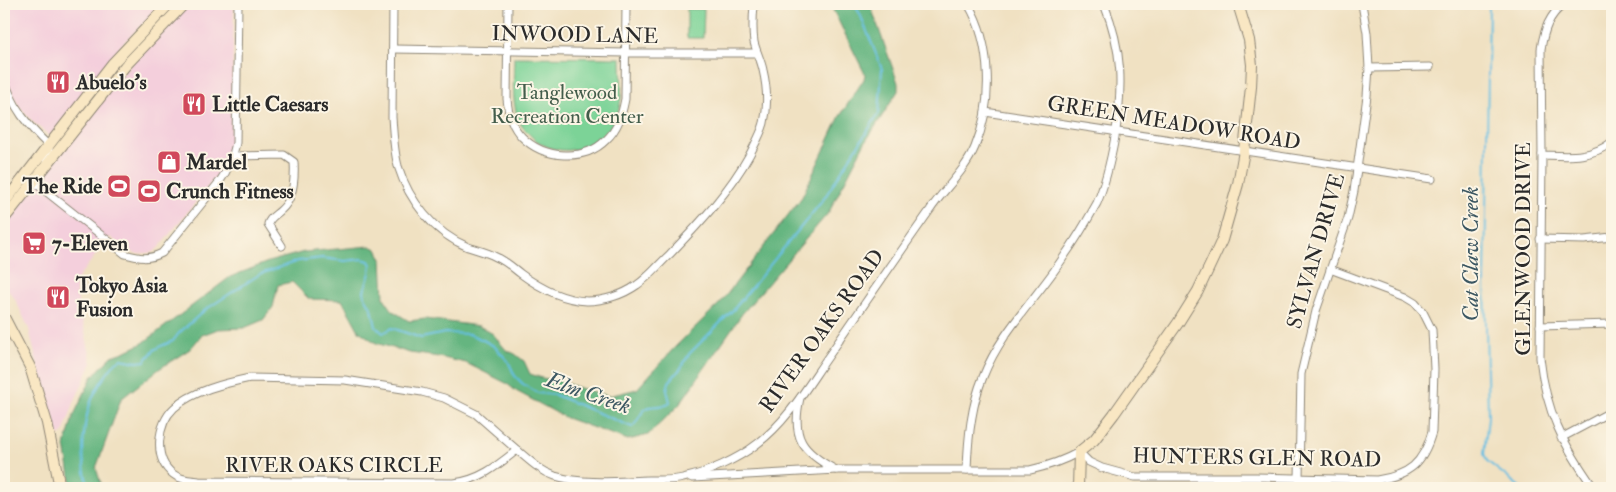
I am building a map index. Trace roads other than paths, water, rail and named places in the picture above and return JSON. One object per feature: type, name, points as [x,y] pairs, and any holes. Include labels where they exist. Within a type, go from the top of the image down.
[{"type":"main road","points":[[4,203],[112,64],[169,4]]},
{"type":"main road","points":[[4,219],[125,66],[184,4]]},
{"type":"main road","points":[[1078,488],[1079,452],[1094,440],[1114,414],[1178,323],[1198,291],[1222,240],[1238,184],[1244,151],[1252,66],[1249,40],[1238,4]]},
{"type":"main road","points":[[4,317],[30,367],[47,423],[60,488]]},
{"type":"main road","points":[[4,331],[17,340]]},
{"type":"street","points":[[34,182],[125,254],[143,259],[153,258],[162,253],[220,181],[228,169],[233,156],[236,142],[238,4]]},
{"type":"street","points":[[393,4],[392,118],[398,165],[407,189],[419,209],[453,238],[468,247],[482,250],[508,263],[548,291],[587,301],[622,294],[637,286],[690,233],[726,192],[760,136],[766,108],[766,83],[752,31],[754,4]]},
{"type":"street","points":[[508,4],[508,112],[522,137],[531,145],[564,156],[595,149],[605,142],[618,124],[625,99],[626,4]]},
{"type":"street","name":"RIVER OAKS ROAD","points":[[518,450],[542,470],[555,476],[585,482],[617,485],[682,479],[716,467],[757,445],[800,398],[931,208],[958,175],[975,147],[985,112],[987,80],[984,48],[979,28],[968,4]]},
{"type":"street","points":[[967,470],[971,422],[975,399],[983,376],[1006,334],[1063,259],[1097,202],[1111,163],[1120,104],[1121,72],[1112,25],[1104,4]]},
{"type":"street","name":"SYLVAN DRIVE","points":[[1299,478],[1301,374],[1316,311],[1348,218],[1358,168],[1369,68],[1367,33],[1362,4]]},
{"type":"street","name":"GLENWOOD DRIVE","points":[[1564,4],[1557,9],[1549,20],[1543,33],[1541,48],[1540,358],[1542,380],[1554,423],[1561,438],[1594,488]]},
{"type":"street","name":"INWOOD LANE","points":[[393,49],[757,53]]},
{"type":"street","points":[[1369,68],[1430,68]]},
{"type":"street","points":[[4,78],[15,107],[49,146],[44,168]]},
{"type":"street","name":"GREEN MEADOW ROAD","points":[[985,112],[1432,179]]},
{"type":"street","points":[[1542,156],[1589,154],[1602,150],[1612,142]]},
{"type":"street","points":[[233,156],[284,155],[294,162],[292,194],[283,209],[268,221],[268,227],[282,246]]},
{"type":"street","points":[[1540,239],[1584,240],[1612,237]]},
{"type":"street","name":"HUNTERS GLEN ROAD","points":[[1079,452],[1089,462],[1102,468],[1135,477],[1377,480],[1388,478],[1409,469],[1419,462],[1426,452],[1432,432],[1432,330],[1423,312],[1405,297],[1330,269]]},
{"type":"street","points":[[1540,326],[1612,324]]},
{"type":"street","name":"RIVER OAKS CIRCLE","points":[[250,378],[345,380],[387,386],[444,398],[476,414],[518,450],[491,470],[466,481],[454,483],[198,481],[183,479],[173,475],[165,466],[160,454],[159,441],[166,419],[174,408],[187,399],[210,389],[250,378]]},
{"type":"street","points":[[800,398],[797,422],[804,446],[811,455],[836,470]]},
{"type":"street","points":[[1561,438],[1612,411]]},
{"type":"street","points":[[682,479],[836,470],[1030,470],[1048,466],[1079,452]]},
{"type":"waterway","name":"Elm Creek","points":[[89,488],[83,450],[85,423],[88,410],[98,387],[116,362],[121,359],[137,362],[145,361],[154,350],[173,341],[179,333],[205,310],[260,274],[298,261],[322,258],[345,261],[362,259],[369,261],[371,265],[364,291],[365,297],[372,309],[376,327],[383,333],[392,328],[421,338],[445,333],[469,334],[494,346],[508,361],[515,376],[523,384],[538,393],[555,395],[632,427],[649,407],[665,405],[670,402],[667,390],[669,382],[681,368],[689,354],[734,309],[823,200],[879,113],[882,69],[860,14],[854,4]]},
{"type":"waterway","name":"Cat Claw Creek","points":[[1489,4],[1485,282],[1488,417],[1484,454],[1487,461],[1521,488]]},
{"type":"place","name":"Abuelo's","points":[[58,82]]},
{"type":"place","name":"Little Caesars","points":[[194,104]]},
{"type":"place","name":"Mardel","points":[[169,162]]},
{"type":"place","name":"The Ride","points":[[119,186]]},
{"type":"place","name":"Crunch Fitness","points":[[149,191]]},
{"type":"place","name":"7-Eleven","points":[[34,243]]},
{"type":"place","name":"Tokyo Asia Fusion","points":[[58,297]]},
{"type":"park label","name":"Tanglewood Recreation Center","points":[[567,104]]}]
